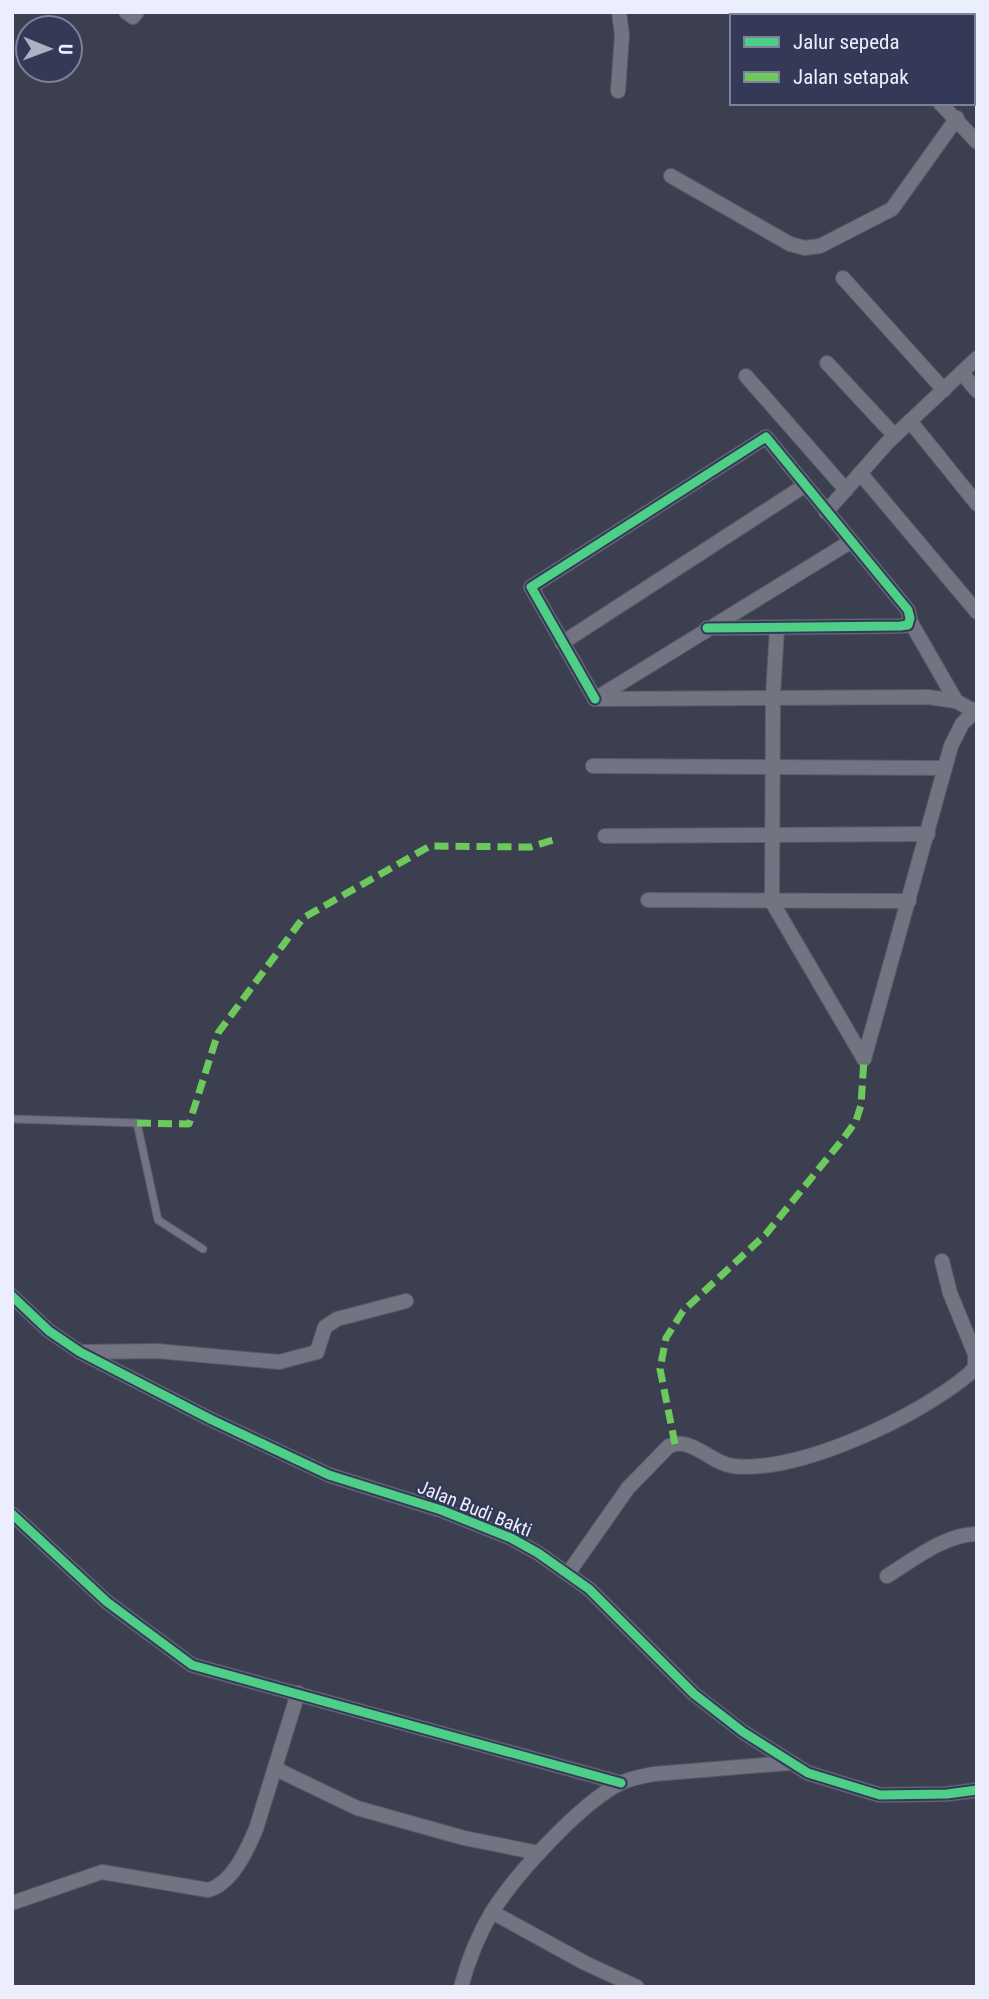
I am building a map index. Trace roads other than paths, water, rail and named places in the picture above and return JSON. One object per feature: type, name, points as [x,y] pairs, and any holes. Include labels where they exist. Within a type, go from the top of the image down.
[{"type":"street","points":[[126,12],[133,17],[137,12]]},
{"type":"street","points":[[618,91],[622,35],[619,12]]},
{"type":"street","points":[[942,105],[977,142]]},
{"type":"street","points":[[671,176],[790,244],[805,248],[820,246],[892,209],[957,118]]},
{"type":"street","points":[[843,278],[944,390]]},
{"type":"street","points":[[826,512],[895,436],[977,358]]},
{"type":"street","points":[[827,363],[895,436]]},
{"type":"street","points":[[962,373],[977,391]]},
{"type":"street","points":[[746,376],[846,490]]},
{"type":"street","points":[[910,421],[977,503]]},
{"type":"street","points":[[595,699],[531,587],[766,437],[908,610],[910,621],[956,701]]},
{"type":"street","points":[[860,473],[977,612]]},
{"type":"street","points":[[562,643],[804,486]]},
{"type":"street","points":[[595,699],[850,542]]},
{"type":"street","points":[[708,628],[900,626],[910,621]]},
{"type":"street","points":[[595,699],[773,696],[928,697],[956,701],[975,710],[957,733],[945,768],[864,1059],[772,902],[773,696],[777,628]]},
{"type":"street","points":[[593,766],[945,768]]},
{"type":"street","points":[[605,836],[928,834]]},
{"type":"street","points":[[648,900],[909,901]]},
{"type":"street","points":[[569,1572],[628,1488],[669,1446],[689,1445],[717,1462],[730,1466],[767,1465],[798,1460],[871,1432],[964,1379],[975,1367],[975,1354],[950,1293],[942,1261]]},
{"type":"street","points":[[80,1352],[157,1351],[291,1361],[317,1352],[325,1326],[337,1319],[406,1301]]},
{"type":"street","name":"Jalan Budi Bakti","points":[[16,1303],[49,1331],[80,1352],[212,1420],[329,1475],[480,1525],[511,1538],[569,1572],[694,1694],[789,1763],[834,1783],[880,1795],[947,1794],[977,1790]]},
{"type":"street","points":[[12,1514],[107,1602],[192,1665],[621,1783]]},
{"type":"street","points":[[887,1576],[944,1544],[977,1534]]},
{"type":"street","points":[[12,1903],[102,1872],[208,1890],[216,1888],[248,1848],[276,1769],[298,1693]]},
{"type":"street","points":[[461,1987],[470,1956],[492,1912],[539,1853],[593,1803],[621,1783],[654,1774],[789,1763]]},
{"type":"street","points":[[276,1769],[368,1811],[452,1835],[539,1853]]},
{"type":"street","points":[[492,1912],[585,1963],[637,1987]]},
{"type":"lane","points":[[12,1119],[137,1123],[158,1220],[203,1250]]}]
